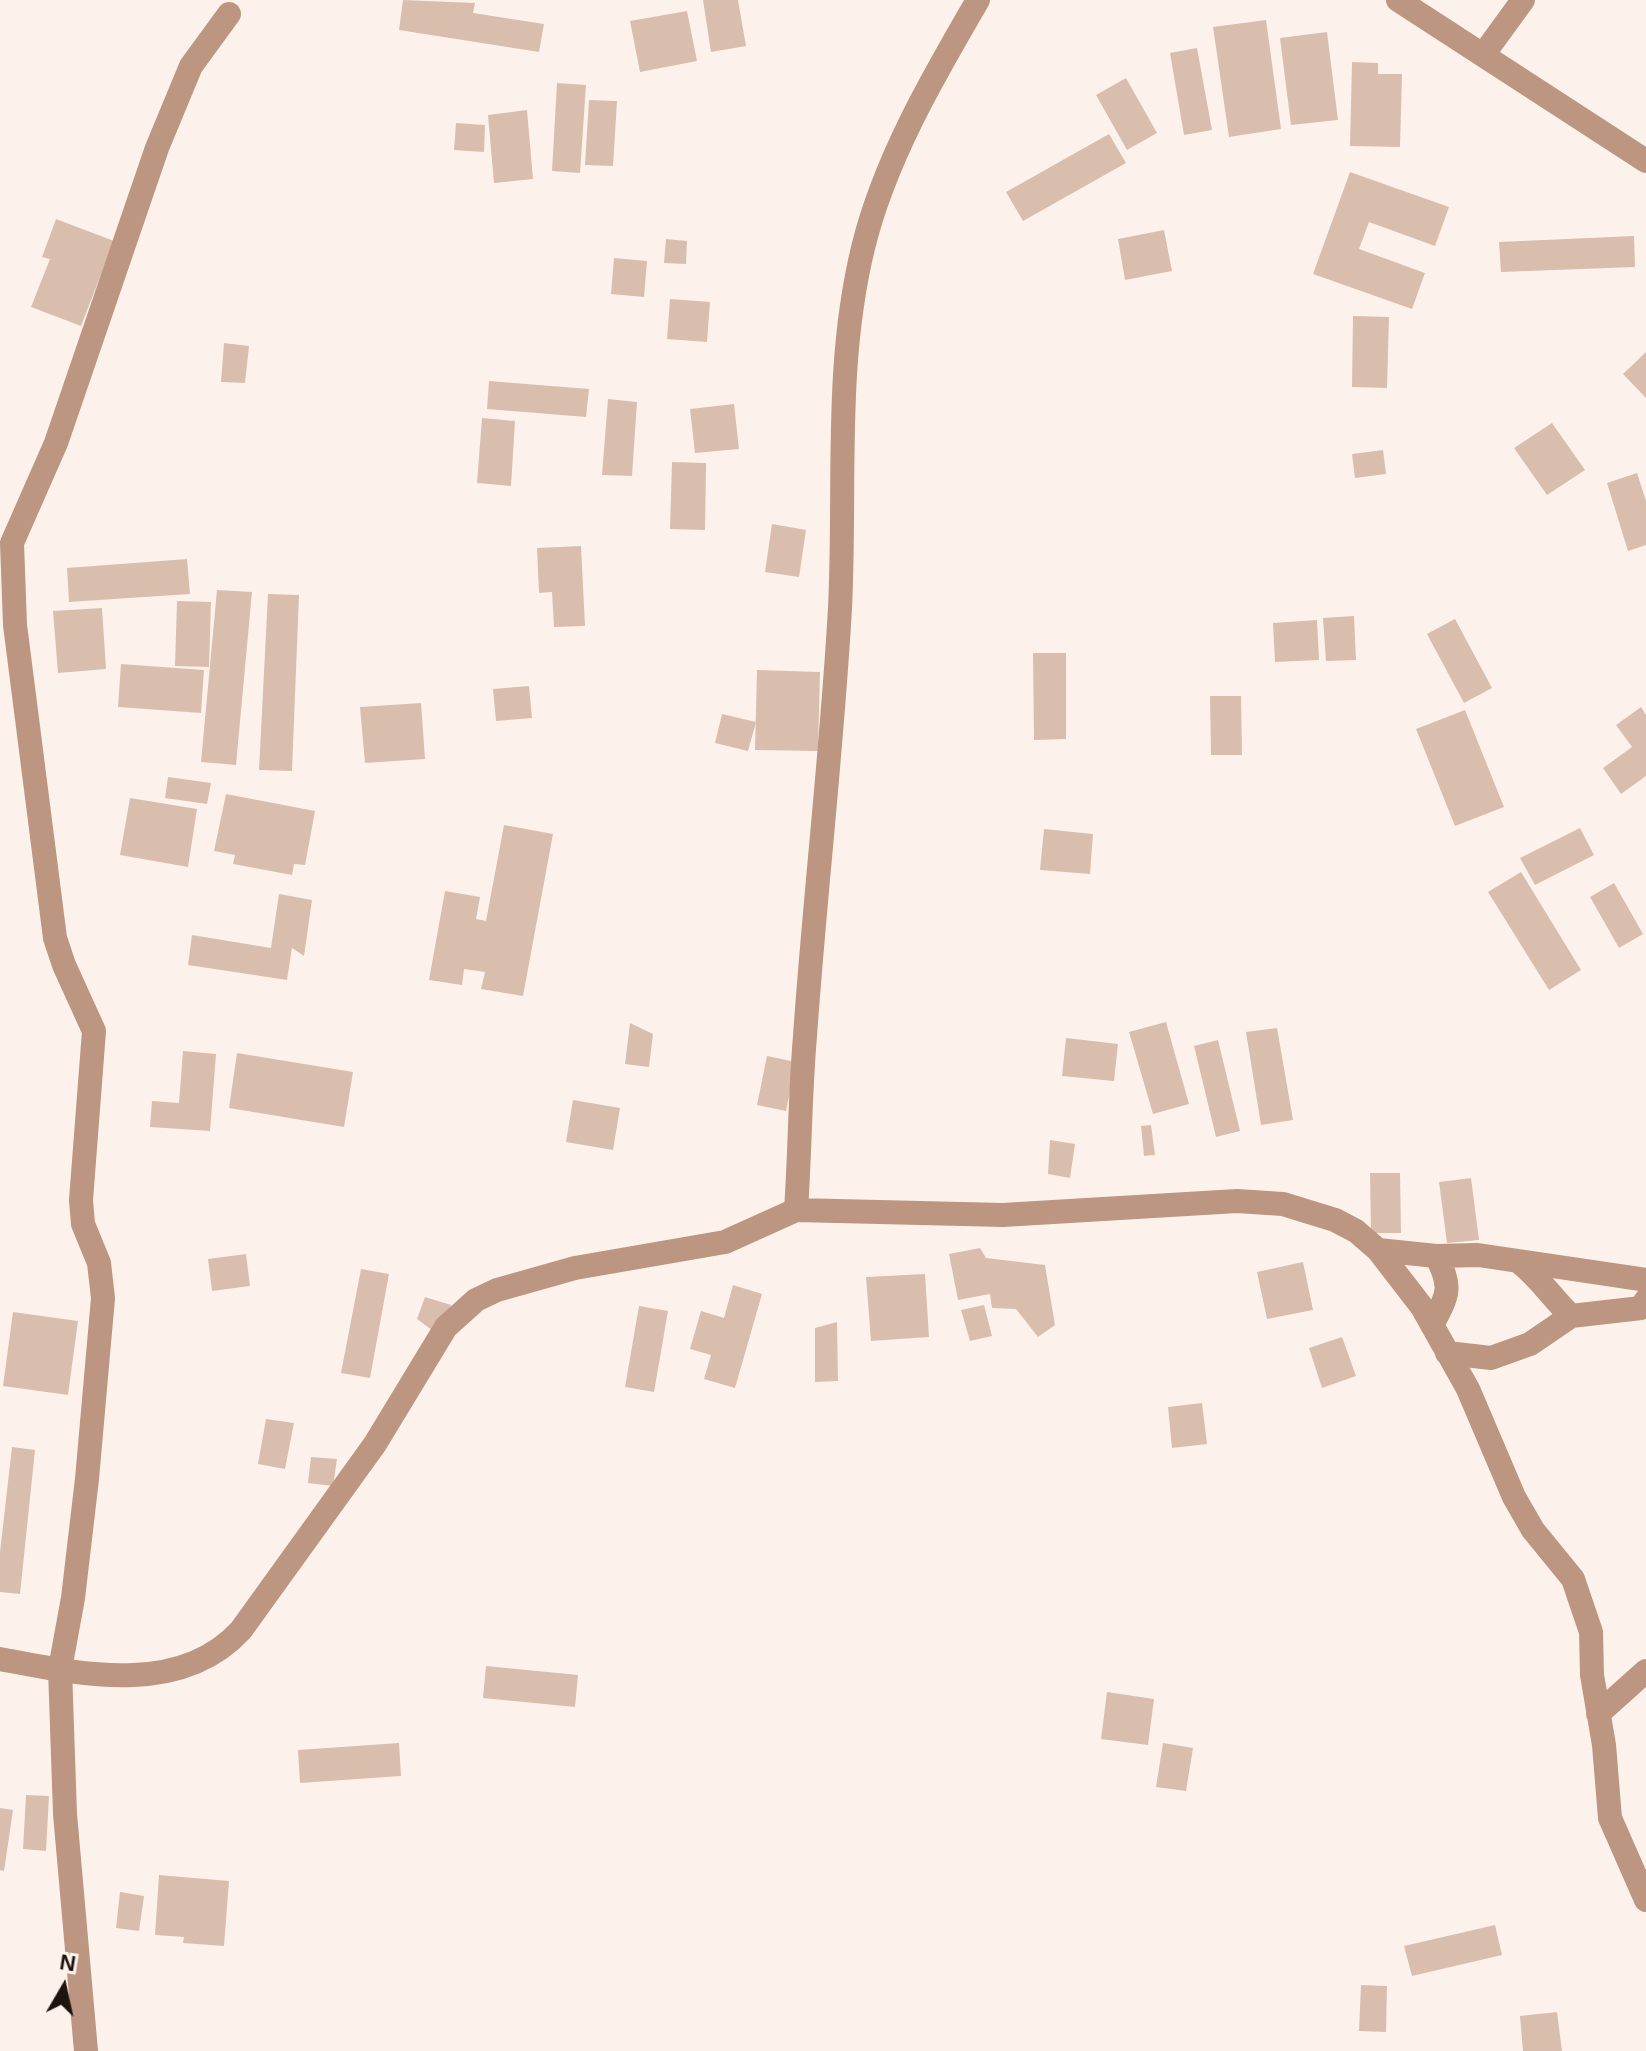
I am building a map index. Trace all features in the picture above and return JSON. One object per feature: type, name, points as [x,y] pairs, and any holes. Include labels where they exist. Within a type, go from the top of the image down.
[{"type":"street","points":[[796,1210],[804,1037],[840,609],[842,383],[846,324],[863,245],[880,194],[926,94],[978,0]]},
{"type":"street","points":[[1398,0],[1646,161]]},
{"type":"street","points":[[1483,55],[1523,0]]},
{"type":"street","points":[[86,2051],[65,1814],[60,1669],[73,1598],[87,1479],[103,1298],[99,1263],[83,1224],[81,1200],[95,1036],[55,938],[15,625],[12,543],[56,443],[168,121],[191,66],[229,14]]},
{"type":"street","points":[[0,1659],[88,1673],[154,1674],[193,1665],[230,1642],[375,1444],[446,1327],[476,1300],[562,1271],[725,1242],[796,1210],[949,1216],[1237,1201],[1283,1204],[1335,1220],[1356,1231],[1378,1250],[1414,1294],[1468,1389],[1514,1497],[1533,1530],[1573,1579],[1591,1632],[1592,1675],[1607,1770],[1610,1818],[1646,1900]]},
{"type":"street","points":[[1378,1250],[1436,1256],[1478,1255],[1646,1280]]},
{"type":"street","points":[[1432,1325],[1447,1297],[1448,1278],[1436,1256]]},
{"type":"street","points":[[1517,1261],[1543,1280],[1550,1296],[1571,1316]]},
{"type":"street","points":[[1447,1353],[1491,1358],[1530,1344],[1571,1316],[1641,1308],[1646,1300]]},
{"type":"street","points":[[1598,1714],[1646,1671]]},
{"type":"building","points":[[403,0],[475,3],[473,13],[544,24],[539,52],[399,30]]},
{"type":"building","points":[[703,0],[738,0],[746,46],[711,52]]},
{"type":"building","points":[[687,11],[697,61],[640,72],[630,21]]},
{"type":"building","points":[[1266,20],[1281,129],[1229,137],[1213,27]]},
{"type":"building","points":[[1327,32],[1338,120],[1291,125],[1280,38]]},
{"type":"building","points":[[1197,48],[1212,130],[1184,135],[1170,53]]},
{"type":"building","points":[[1352,62],[1378,63],[1378,74],[1402,74],[1400,147],[1350,146]]},
{"type":"building","points":[[1126,78],[1157,133],[1127,150],[1096,95]]},
{"type":"building","points":[[557,83],[586,85],[580,173],[552,171]]},
{"type":"building","points":[[589,100],[617,101],[613,166],[585,165]]},
{"type":"building","points":[[527,110],[533,179],[494,183],[488,115]]},
{"type":"building","points":[[456,123],[485,125],[484,152],[454,150]]},
{"type":"building","points":[[1109,134],[1126,163],[1023,221],[1006,192]]},
{"type":"building","points":[[1350,172],[1449,207],[1435,246],[1369,222],[1359,249],[1425,273],[1412,309],[1313,274]]},
{"type":"building","points":[[56,219],[114,241],[81,326],[31,307],[50,259],[42,257]]},
{"type":"building","points":[[1164,230],[1172,271],[1125,280],[1118,239]]},
{"type":"building","points":[[1634,236],[1635,267],[1501,272],[1499,242]]},
{"type":"building","points":[[666,239],[687,241],[686,264],[664,263]]},
{"type":"building","points":[[614,258],[647,261],[644,297],[611,294]]},
{"type":"building","points":[[670,299],[710,302],[707,342],[667,339]]},
{"type":"building","points":[[1353,316],[1389,317],[1387,388],[1352,387]]},
{"type":"building","points":[[224,343],[249,346],[245,383],[221,382]]},
{"type":"building","points":[[1646,352],[1646,398],[1623,374]]},
{"type":"building","points":[[489,381],[589,389],[586,417],[487,409]]},
{"type":"building","points":[[608,399],[637,402],[632,476],[602,475]]},
{"type":"building","points":[[734,404],[739,449],[695,453],[690,409]]},
{"type":"building","points":[[482,418],[515,421],[511,486],[477,483]]},
{"type":"building","points":[[1552,423],[1585,470],[1547,495],[1514,448]]},
{"type":"building","points":[[1383,450],[1386,474],[1355,478],[1352,454]]},
{"type":"building","points":[[672,462],[706,463],[705,530],[670,529]]},
{"type":"building","points":[[1637,473],[1646,501],[1646,545],[1628,551],[1607,483]]},
{"type":"building","points":[[772,524],[806,530],[799,577],[765,572]]},
{"type":"building","points":[[581,546],[585,626],[554,627],[552,592],[539,593],[537,548]]},
{"type":"building","points":[[187,559],[190,594],[69,602],[67,568]]},
{"type":"building","points":[[217,590],[252,592],[236,765],[201,762]]},
{"type":"building","points":[[268,594],[299,595],[292,771],[259,770]]},
{"type":"building","points":[[177,601],[211,602],[209,667],[175,666]]},
{"type":"building","points":[[102,608],[106,669],[58,673],[53,611]]},
{"type":"building","points":[[1354,616],[1356,660],[1326,661],[1323,618]]},
{"type":"building","points":[[1455,619],[1492,688],[1464,703],[1427,634]]},
{"type":"building","points":[[1317,620],[1319,660],[1275,662],[1273,623]]},
{"type":"building","points":[[1033,653],[1066,653],[1066,739],[1034,740]]},
{"type":"building","points":[[121,664],[204,670],[201,713],[118,707]]},
{"type":"building","points":[[757,670],[820,672],[818,751],[755,750]]},
{"type":"building","points":[[529,686],[532,718],[496,721],[493,689]]},
{"type":"building","points":[[1210,696],[1241,696],[1242,755],[1211,755]]},
{"type":"building","points":[[421,703],[425,759],[365,763],[360,707]]},
{"type":"building","points":[[1641,707],[1646,715],[1646,776],[1621,794],[1603,768],[1632,747],[1616,725]]},
{"type":"building","points":[[1465,710],[1504,807],[1455,826],[1416,729]]},
{"type":"building","points":[[722,714],[756,722],[748,751],[715,743]]},
{"type":"building","points":[[168,777],[211,783],[207,804],[165,798]]},
{"type":"building","points":[[226,794],[315,811],[305,865],[294,864],[292,875],[233,864],[235,855],[214,851]]},
{"type":"building","points":[[130,798],[197,809],[188,867],[120,855]]},
{"type":"building","points":[[504,825],[553,834],[523,996],[481,989],[485,972],[464,969],[462,985],[429,980],[445,891],[480,897],[476,919],[486,921]]},
{"type":"building","points":[[1580,828],[1594,855],[1535,885],[1520,858]]},
{"type":"building","points":[[1044,829],[1093,834],[1090,874],[1040,870]]},
{"type":"building","points":[[1521,872],[1581,970],[1549,990],[1488,892]]},
{"type":"building","points":[[1614,883],[1643,934],[1619,948],[1590,897]]},
{"type":"building","points":[[279,894],[312,900],[304,956],[292,948],[287,980],[188,965],[192,935],[271,948]]},
{"type":"building","points":[[1166,1022],[1189,1104],[1153,1114],[1129,1032]]},
{"type":"building","points":[[630,1023],[653,1034],[649,1067],[625,1064]]},
{"type":"building","points":[[1277,1028],[1293,1120],[1261,1125],[1246,1032]]},
{"type":"building","points":[[1066,1038],[1118,1044],[1114,1081],[1062,1076]]},
{"type":"building","points":[[1218,1040],[1240,1131],[1216,1137],[1194,1046]]},
{"type":"building","points":[[183,1051],[216,1054],[210,1131],[150,1127],[152,1101],[179,1103]]},
{"type":"building","points":[[237,1053],[353,1072],[344,1127],[229,1108]]},
{"type":"building","points":[[767,1056],[796,1062],[786,1111],[757,1105]]},
{"type":"building","points":[[573,1100],[620,1108],[613,1150],[566,1142]]},
{"type":"building","points":[[1151,1125],[1155,1155],[1144,1156],[1141,1126]]},
{"type":"building","points":[[1050,1140],[1075,1144],[1070,1178],[1048,1174]]},
{"type":"building","points":[[1370,1173],[1400,1173],[1401,1233],[1371,1233]]},
{"type":"building","points":[[1471,1178],[1479,1240],[1447,1243],[1439,1182]]},
{"type":"building","points":[[980,1248],[986,1258],[1045,1265],[1055,1325],[1038,1337],[1016,1309],[992,1308],[990,1294],[958,1300],[949,1254]]},
{"type":"building","points":[[246,1254],[250,1286],[212,1291],[208,1259]]},
{"type":"building","points":[[1303,1262],[1313,1310],[1267,1319],[1257,1272]]},
{"type":"building","points":[[361,1269],[389,1274],[370,1378],[341,1373]]},
{"type":"building","points":[[925,1274],[929,1337],[871,1341],[866,1277]]},
{"type":"building","points":[[733,1285],[762,1294],[735,1388],[704,1379],[711,1355],[690,1349],[701,1311],[724,1318]]},
{"type":"building","points":[[425,1297],[451,1305],[440,1336],[417,1319]]},
{"type":"building","points":[[984,1305],[992,1336],[970,1341],[961,1310]]},
{"type":"building","points":[[639,1306],[668,1311],[654,1392],[625,1387]]},
{"type":"building","points":[[13,1312],[78,1321],[68,1395],[3,1386]]},
{"type":"building","points":[[837,1322],[838,1381],[815,1382],[815,1328]]},
{"type":"building","points":[[1342,1337],[1356,1376],[1322,1388],[1309,1348]]},
{"type":"building","points":[[1202,1403],[1207,1444],[1172,1448],[1168,1407]]},
{"type":"building","points":[[266,1419],[294,1423],[285,1469],[258,1464]]},
{"type":"building","points":[[12,1447],[35,1450],[20,1594],[0,1592],[0,1552]]},
{"type":"building","points":[[311,1457],[337,1459],[333,1486],[308,1483]]},
{"type":"building","points":[[486,1666],[578,1675],[575,1707],[483,1698]]},
{"type":"building","points":[[1107,1692],[1154,1699],[1148,1745],[1101,1739]]},
{"type":"building","points":[[399,1743],[401,1776],[300,1783],[298,1750]]},
{"type":"building","points":[[1163,1743],[1193,1748],[1186,1791],[1156,1787]]},
{"type":"building","points":[[26,1795],[49,1796],[46,1851],[23,1849]]},
{"type":"building","points":[[0,1808],[13,1810],[4,1871],[0,1870]]},
{"type":"building","points":[[159,1875],[229,1881],[224,1946],[183,1943],[184,1937],[155,1935]]},
{"type":"building","points":[[120,1892],[144,1896],[139,1931],[116,1928]]},
{"type":"building","points":[[1495,1925],[1502,1955],[1412,1976],[1404,1946]]},
{"type":"building","points":[[1361,1985],[1387,1986],[1386,2032],[1359,2031]]},
{"type":"building","points":[[1557,2012],[1562,2051],[1523,2051],[1520,2016]]}]
